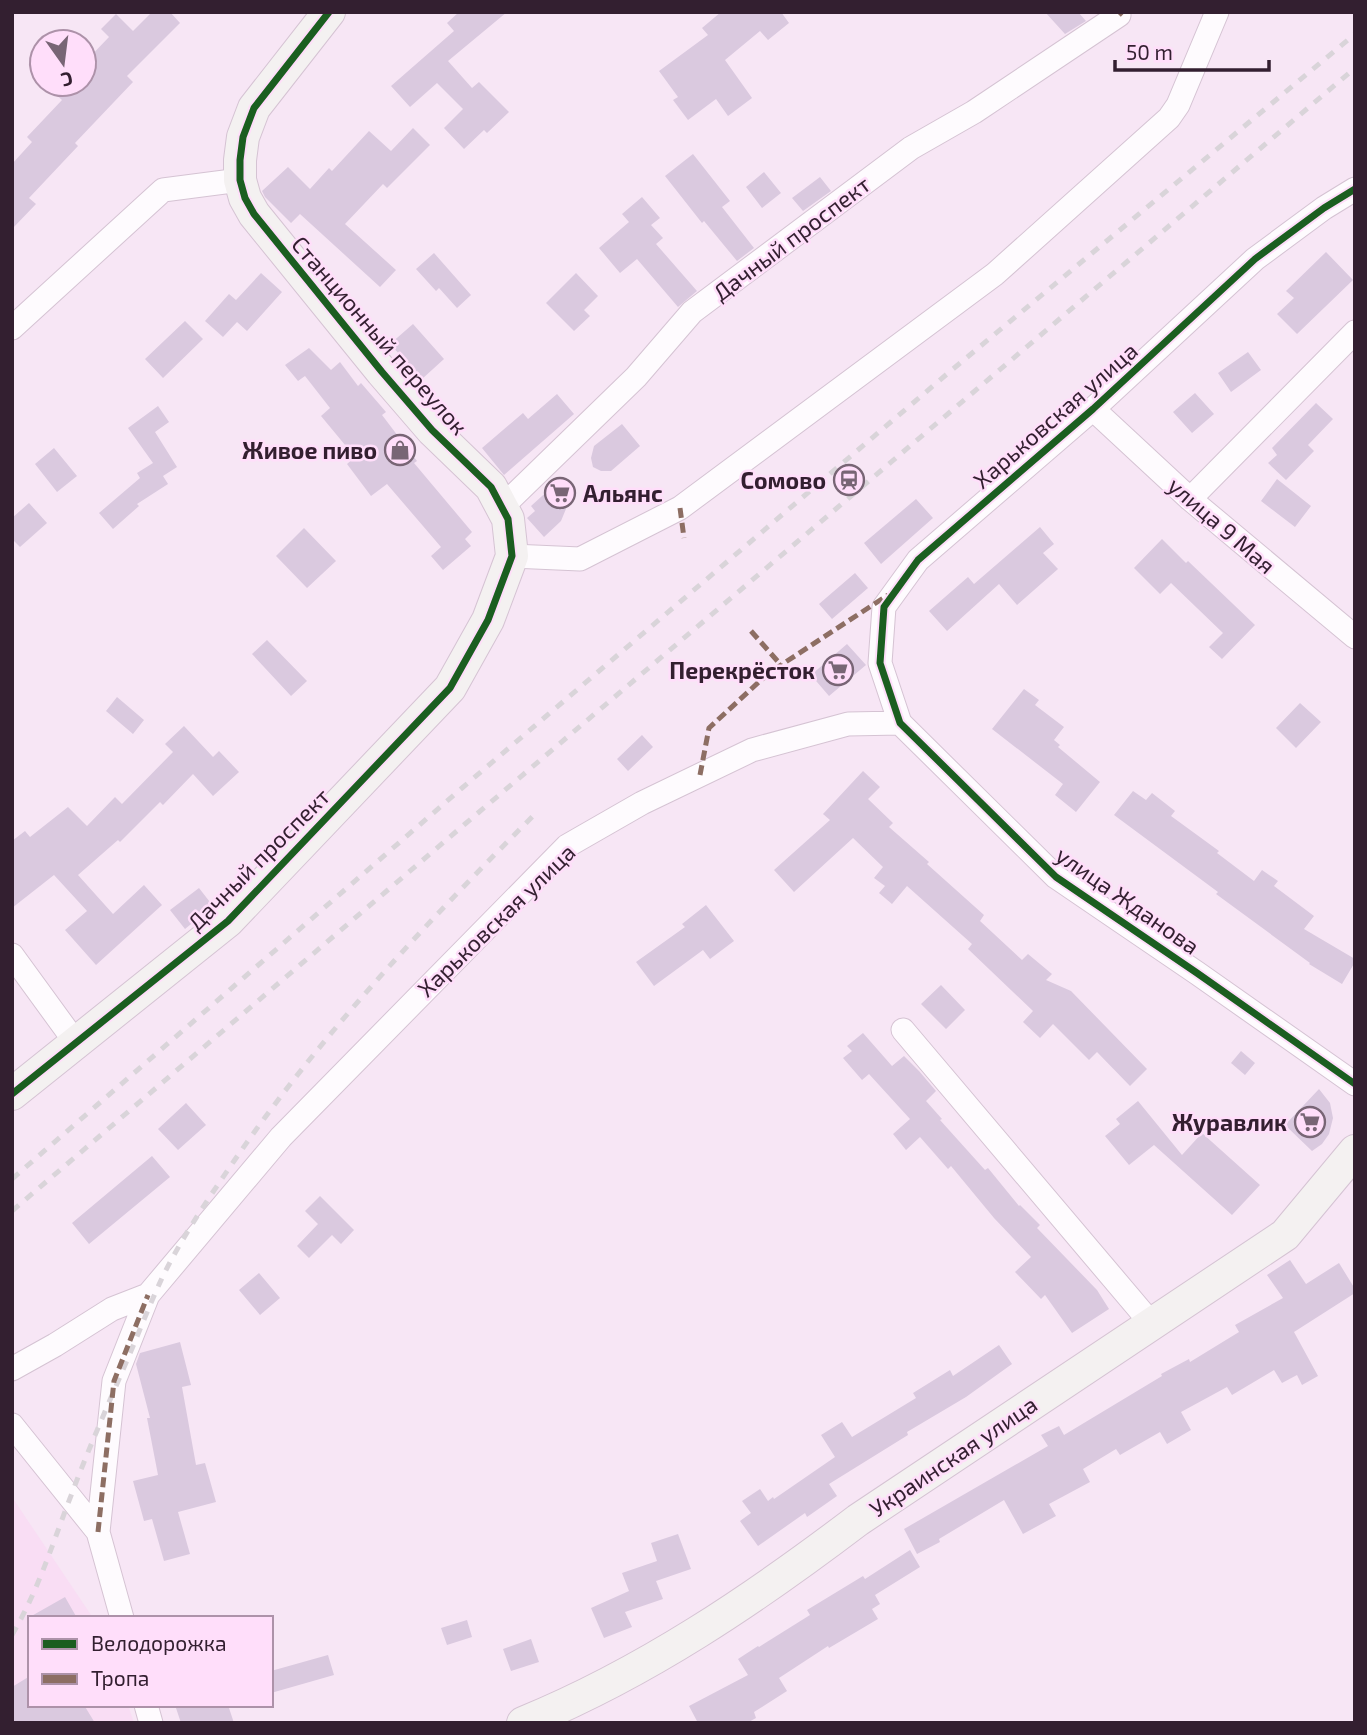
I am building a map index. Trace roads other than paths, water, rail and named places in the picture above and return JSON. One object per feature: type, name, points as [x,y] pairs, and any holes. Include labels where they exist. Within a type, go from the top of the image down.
[{"type":"street","name":"Станционный переулок","points":[[329,12],[254,108],[243,137],[240,180],[245,198],[254,214],[310,286],[432,430],[491,487],[508,519],[512,556],[488,620],[450,688]]},
{"type":"street","points":[[512,556],[580,559],[680,508],[995,274],[1169,118],[1178,105],[1217,12]]},
{"type":"street","name":"Дачный проспект","points":[[502,507],[636,377],[692,312],[911,148],[974,112],[1119,15]]},
{"type":"street","points":[[12,328],[163,190],[240,180]]},
{"type":"street","name":"Харьковская улица","points":[[12,1369],[55,1346],[112,1309],[148,1295],[281,1137],[567,846],[642,803],[752,750],[848,724],[900,723],[880,663],[884,607],[918,560],[1093,409],[1255,259],[1324,208],[1355,189]]},
{"type":"street","points":[[1190,499],[1355,332]]},
{"type":"street","name":"улица 9 Мая","points":[[1093,409],[1190,499],[1355,637]]},
{"type":"street","name":"Дачный проспект","points":[[12,1094],[228,921],[450,688]]},
{"type":"street","name":"улица Жданова","points":[[900,723],[1056,877],[1355,1084]]},
{"type":"street","points":[[12,955],[76,1043]]},
{"type":"street","points":[[903,1030],[1151,1323]]},
{"type":"street","name":"Украинская улица","points":[[523,1723],[553,1711],[662,1654],[730,1613],[858,1520],[1285,1235],[1355,1152]]},
{"type":"street","points":[[121,1616],[98,1532],[114,1381],[148,1295]]},
{"type":"street","points":[[12,1425],[98,1532]]},
{"type":"railway","points":[[12,1179],[462,788],[947,374],[1355,34]]},
{"type":"railway","points":[[12,1211],[1355,68]]},
{"type":"railway","points":[[12,1635],[38,1583],[86,1457],[158,1287],[196,1218],[268,1114],[339,1024],[455,895],[536,813]]},
{"type":"place","name":"Живое пиво","points":[[400,450]]},
{"type":"place","name":"Сомово","points":[[849,480]]},
{"type":"place","name":"Альянс","points":[[560,493]]},
{"type":"place","name":"Перекрёсток","points":[[838,670]]},
{"type":"place","name":"Журавлик","points":[[1310,1122]]}]
